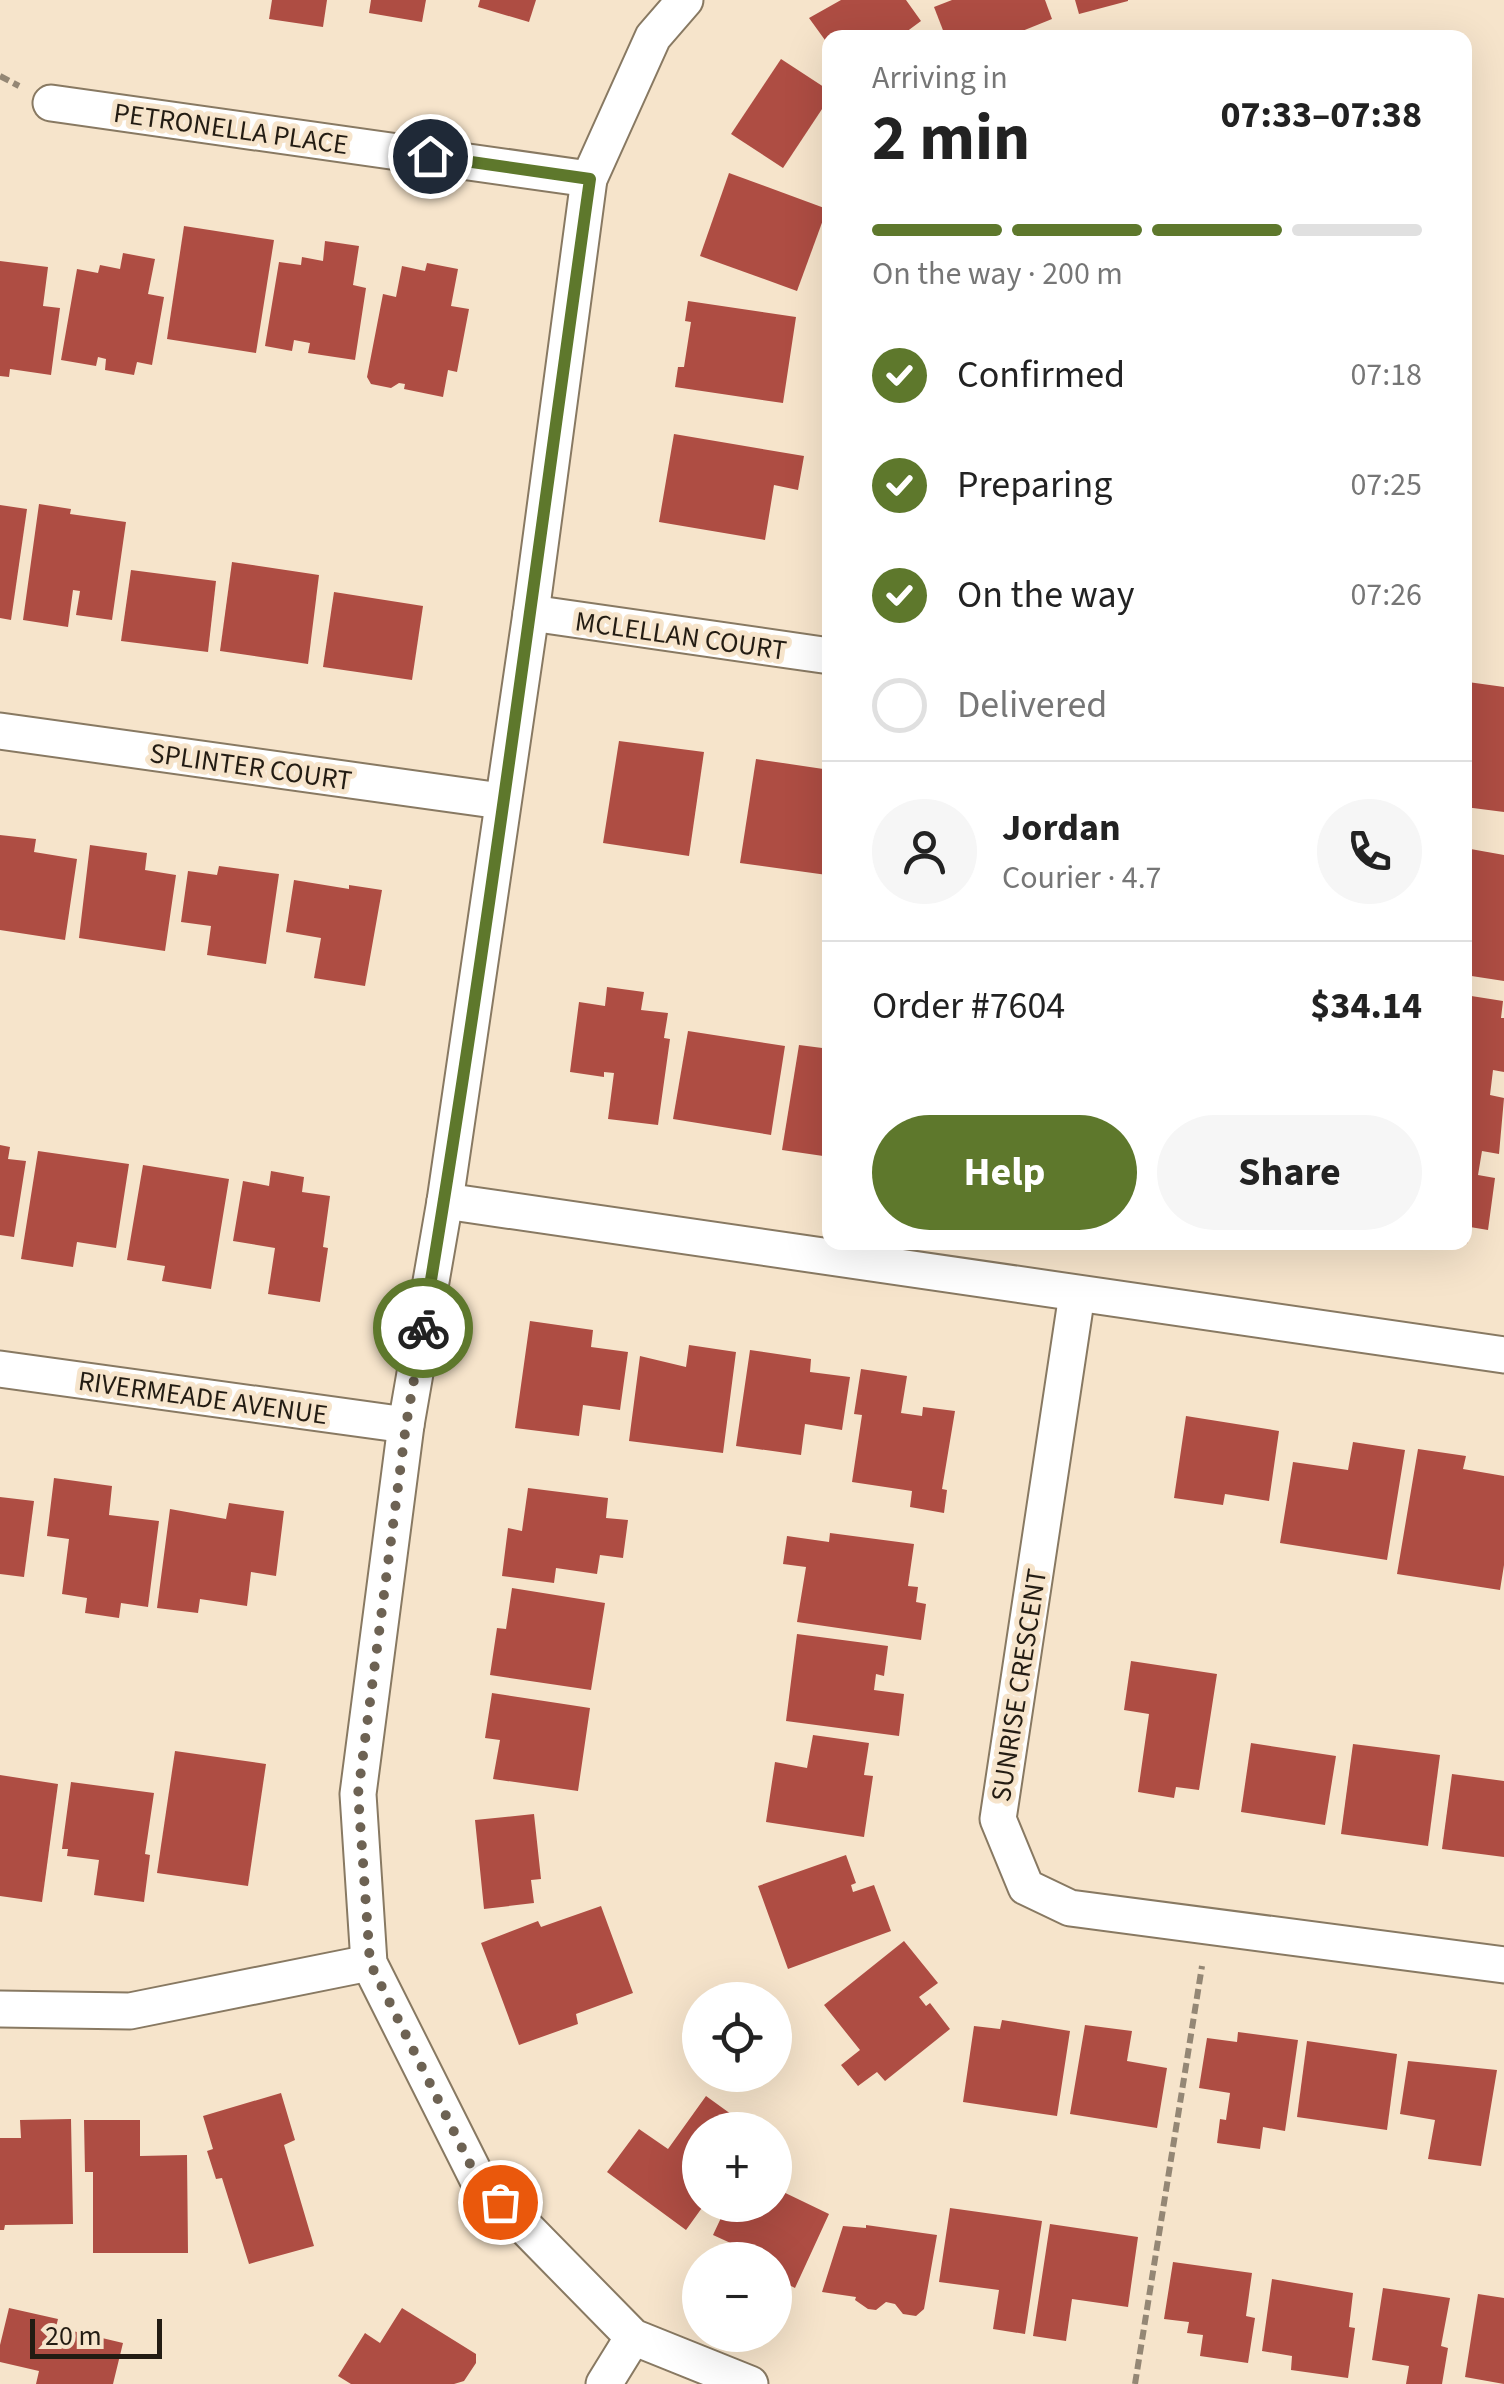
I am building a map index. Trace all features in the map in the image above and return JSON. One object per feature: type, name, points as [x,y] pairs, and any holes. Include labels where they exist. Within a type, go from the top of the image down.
[{"type":"street","points":[[685,0],[653,38],[590,179],[445,1201],[406,1425],[358,1794],[370,1963],[477,2178],[633,2337],[750,2384]]},
{"type":"street","name":"PETRONELLA PLACE","points":[[51,103],[590,179]]},
{"type":"street","name":"MCLELLAN COURT","points":[[531,613],[822,655]]},
{"type":"street","name":"SPLINTER COURT","points":[[0,731],[501,801]]},
{"type":"street","points":[[445,1201],[1504,1355]]},
{"type":"street","name":"SUNRISE CRESCENT","points":[[1077,1294],[998,1818],[1026,1887],[1070,1908],[1504,1966]]},
{"type":"street","name":"RIVERMEADE AVENUE","points":[[0,1369],[406,1425]]},
{"type":"street","points":[[0,2009],[130,2011],[370,1963]]},
{"type":"street","points":[[604,2384],[633,2337]]},
{"type":"path","points":[[1135,2384],[1209,1926]]},
{"type":"building","points":[[272,0],[327,0],[323,27],[269,19]]},
{"type":"building","points":[[371,0],[426,0],[422,22],[369,13]]},
{"type":"building","points":[[480,0],[536,0],[529,22],[478,7]]},
{"type":"building","points":[[841,0],[906,0],[921,21],[909,30],[822,30],[822,36],[809,18]]},
{"type":"building","points":[[952,0],[1045,0],[1052,19],[1025,30],[943,30],[934,7]]},
{"type":"building","points":[[1075,0],[1128,0],[1128,1],[1079,14]]},
{"type":"building","points":[[781,59],[822,86],[822,109],[783,168],[731,134]]},
{"type":"building","points":[[729,173],[822,207],[822,223],[797,291],[700,256]]},
{"type":"building","points":[[184,226],[274,240],[256,353],[167,339]]},
{"type":"building","points":[[325,241],[359,246],[353,285],[366,288],[355,360],[308,353],[310,343],[294,340],[292,351],[265,346],[279,262],[301,265],[302,257],[323,261]]},
{"type":"building","points":[[123,253],[155,259],[148,294],[164,297],[152,365],[137,362],[134,375],[105,370],[106,359],[98,357],[96,366],[61,360],[77,269],[98,273],[100,265],[120,269]]},
{"type":"building","points":[[0,261],[48,267],[43,306],[60,308],[51,375],[10,369],[9,377],[0,376]]},
{"type":"building","points":[[427,263],[458,269],[451,306],[469,309],[457,372],[448,370],[443,397],[404,389],[405,384],[391,388],[371,384],[367,377],[383,294],[396,297],[402,266],[425,271]]},
{"type":"building","points":[[688,301],[796,317],[783,403],[675,387],[678,367],[684,367],[691,322],[685,321]]},
{"type":"building","points":[[674,434],[804,456],[798,490],[774,485],[765,540],[659,522]]},
{"type":"building","points":[[39,504],[71,509],[70,514],[126,522],[112,620],[76,615],[80,591],[73,590],[68,627],[23,620]]},
{"type":"building","points":[[0,505],[27,509],[11,620],[0,618]]},
{"type":"building","points":[[232,562],[319,575],[308,664],[220,651]]},
{"type":"building","points":[[131,570],[216,581],[208,652],[121,641]]},
{"type":"building","points":[[334,592],[423,606],[412,680],[323,667]]},
{"type":"building","points":[[1472,683],[1504,687],[1504,812],[1472,808]]},
{"type":"building","points":[[619,741],[704,752],[689,856],[603,843]]},
{"type":"building","points":[[756,759],[822,769],[822,874],[740,863]]},
{"type":"building","points":[[0,835],[36,839],[34,852],[77,859],[65,940],[0,930]]},
{"type":"building","points":[[90,845],[147,853],[145,870],[176,875],[165,951],[79,938]]},
{"type":"building","points":[[1472,849],[1504,855],[1504,981],[1472,976]]},
{"type":"building","points":[[219,866],[279,874],[266,964],[207,955],[211,926],[181,922],[188,871],[217,875]]},
{"type":"building","points":[[294,880],[382,890],[365,986],[314,978],[321,938],[286,932]]},
{"type":"building","points":[[607,987],[644,992],[641,1010],[668,1013],[664,1038],[670,1039],[658,1125],[608,1119],[614,1073],[604,1072],[604,1077],[570,1072],[579,1002],[605,1006]]},
{"type":"building","points":[[1472,996],[1503,1001],[1504,1072],[1493,1070],[1490,1095],[1504,1098],[1499,1154],[1482,1151],[1478,1175],[1495,1178],[1488,1230],[1472,1227]]},
{"type":"building","points":[[688,1031],[785,1046],[771,1135],[673,1119]]},
{"type":"building","points":[[799,1045],[822,1048],[822,1156],[782,1150]]},
{"type":"building","points":[[0,1145],[10,1147],[8,1159],[26,1161],[14,1237],[0,1235]]},
{"type":"building","points":[[38,1151],[129,1164],[116,1248],[77,1242],[73,1267],[21,1259]]},
{"type":"building","points":[[143,1165],[229,1179],[211,1289],[162,1281],[165,1266],[127,1260]]},
{"type":"building","points":[[271,1171],[304,1177],[302,1192],[330,1196],[320,1302],[268,1294],[275,1248],[233,1241],[243,1181],[269,1186]]},
{"type":"building","points":[[530,1321],[593,1330],[591,1347],[628,1352],[620,1410],[583,1405],[579,1436],[515,1428]]},
{"type":"building","points":[[689,1345],[736,1352],[723,1453],[629,1441],[640,1356],[686,1367]]},
{"type":"building","points":[[750,1350],[811,1359],[810,1372],[850,1377],[842,1430],[805,1424],[801,1455],[736,1446]]},
{"type":"building","points":[[861,1369],[907,1376],[901,1413],[922,1416],[923,1407],[955,1411],[942,1489],[947,1490],[944,1513],[910,1507],[912,1491],[852,1482],[862,1415],[854,1414]]},
{"type":"building","points":[[1186,1416],[1279,1431],[1269,1501],[1225,1494],[1223,1505],[1174,1498]]},
{"type":"building","points":[[1353,1442],[1405,1450],[1387,1560],[1280,1543],[1293,1462],[1348,1470]]},
{"type":"building","points":[[1418,1449],[1466,1456],[1463,1469],[1504,1476],[1504,1565],[1500,1590],[1397,1574]]},
{"type":"building","points":[[54,1478],[112,1486],[109,1515],[159,1521],[148,1607],[121,1603],[119,1618],[85,1613],[87,1598],[62,1594],[69,1539],[47,1536]]},
{"type":"building","points":[[528,1488],[608,1498],[606,1518],[628,1520],[623,1558],[600,1555],[597,1574],[556,1568],[554,1583],[502,1576],[508,1528],[522,1531]]},
{"type":"building","points":[[0,1497],[34,1501],[24,1577],[0,1574]]},
{"type":"building","points":[[229,1503],[284,1511],[276,1576],[251,1572],[247,1606],[200,1599],[198,1613],[157,1608],[170,1509],[226,1519]]},
{"type":"building","points":[[830,1533],[914,1544],[908,1586],[918,1587],[916,1602],[926,1604],[921,1640],[797,1622],[806,1567],[783,1564],[787,1536],[829,1542]]},
{"type":"building","points":[[512,1588],[605,1603],[591,1690],[490,1675],[497,1628],[506,1629]]},
{"type":"building","points":[[797,1634],[888,1646],[884,1676],[876,1674],[874,1690],[904,1694],[899,1736],[786,1721]]},
{"type":"building","points":[[1131,1661],[1217,1674],[1199,1790],[1176,1787],[1174,1798],[1138,1792],[1149,1714],[1124,1710]]},
{"type":"building","points":[[492,1693],[590,1708],[578,1791],[493,1779],[500,1740],[485,1738]]},
{"type":"building","points":[[813,1735],[869,1743],[864,1775],[873,1776],[864,1837],[766,1822],[775,1762],[807,1768]]},
{"type":"building","points":[[1251,1743],[1336,1756],[1325,1825],[1241,1812]]},
{"type":"building","points":[[1353,1744],[1440,1755],[1428,1846],[1341,1834]]},
{"type":"building","points":[[175,1751],[266,1764],[248,1886],[157,1873]]},
{"type":"building","points":[[1452,1774],[1504,1781],[1504,1857],[1442,1849]]},
{"type":"building","points":[[0,1775],[58,1784],[42,1902],[0,1896]]},
{"type":"building","points":[[71,1782],[154,1793],[145,1854],[150,1855],[144,1902],[94,1895],[99,1860],[67,1856],[68,1849],[62,1849]]},
{"type":"building","points":[[534,1814],[541,1879],[531,1880],[534,1903],[484,1909],[475,1820]]},
{"type":"building","points":[[846,1855],[856,1883],[851,1885],[853,1892],[874,1885],[891,1931],[788,1969],[758,1886]]},
{"type":"building","points":[[601,1906],[633,1993],[576,2014],[578,2024],[519,2045],[481,1943],[538,1921],[541,1927]]},
{"type":"building","points":[[904,1941],[938,1983],[919,1997],[926,2006],[930,2003],[950,2029],[885,2081],[877,2072],[858,2086],[841,2065],[860,2050],[824,2005]]},
{"type":"building","points":[[1002,2020],[1070,2031],[1057,2116],[963,2102],[974,2026],[1000,2029]]},
{"type":"building","points":[[1085,2025],[1132,2031],[1127,2061],[1167,2068],[1157,2128],[1070,2114]]},
{"type":"building","points":[[1238,2032],[1298,2040],[1285,2131],[1263,2127],[1260,2149],[1217,2143],[1220,2119],[1226,2120],[1230,2093],[1199,2088],[1207,2038],[1237,2042]]},
{"type":"building","points":[[1307,2041],[1397,2054],[1387,2130],[1297,2117]]},
{"type":"building","points":[[1408,2061],[1497,2070],[1481,2166],[1428,2159],[1435,2120],[1400,2114]]},
{"type":"building","points":[[281,2093],[295,2140],[284,2145],[314,2246],[249,2264],[222,2178],[216,2179],[207,2151],[213,2149],[203,2116]]},
{"type":"building","points":[[706,2096],[728,2112],[695,2112]]},
{"type":"building","points":[[71,2119],[73,2224],[5,2225],[0,2230],[0,2138],[21,2138],[20,2120]]},
{"type":"building","points":[[84,2120],[140,2120],[140,2156],[187,2155],[188,2253],[93,2253],[93,2172],[85,2172]]},
{"type":"building","points":[[639,2129],[668,2149],[682,2129],[682,2222],[692,2222],[686,2230],[607,2172]]},
{"type":"building","points":[[792,2196],[829,2214],[795,2288],[792,2242],[728,2242],[713,2235],[719,2222],[792,2222]]},
{"type":"building","points":[[950,2208],[1042,2221],[1025,2334],[993,2329],[999,2290],[939,2282]]},
{"type":"building","points":[[1050,2224],[1138,2237],[1128,2307],[1072,2299],[1066,2341],[1033,2336]]},
{"type":"building","points":[[866,2225],[937,2235],[924,2309],[916,2316],[903,2314],[895,2304],[886,2302],[876,2310],[868,2309],[856,2297],[822,2292],[843,2226]]},
{"type":"building","points":[[1173,2262],[1252,2273],[1246,2316],[1255,2318],[1248,2363],[1200,2356],[1203,2335],[1187,2333],[1189,2322],[1164,2319]]},
{"type":"building","points":[[1272,2279],[1353,2293],[1349,2327],[1355,2328],[1348,2378],[1291,2370],[1292,2356],[1262,2351]]},
{"type":"building","points":[[1383,2288],[1450,2298],[1441,2346],[1448,2348],[1442,2384],[1406,2384],[1409,2366],[1372,2360]]},
{"type":"building","points":[[1478,2294],[1504,2298],[1504,2384],[1465,2377]]},
{"type":"building","points":[[9,2308],[58,2319],[56,2327],[123,2343],[113,2384],[36,2384],[39,2371],[0,2362]]},
{"type":"building","points":[[402,2308],[476,2354],[476,2363],[464,2381],[351,2384],[338,2376],[365,2333],[380,2343]]},
{"type":"way so far","points":[[423,1328],[406,1425],[358,1794],[370,1963],[477,2178],[500,2202]]},
{"type":"route","points":[[423,1328],[531,613],[590,179],[430,156]]}]
